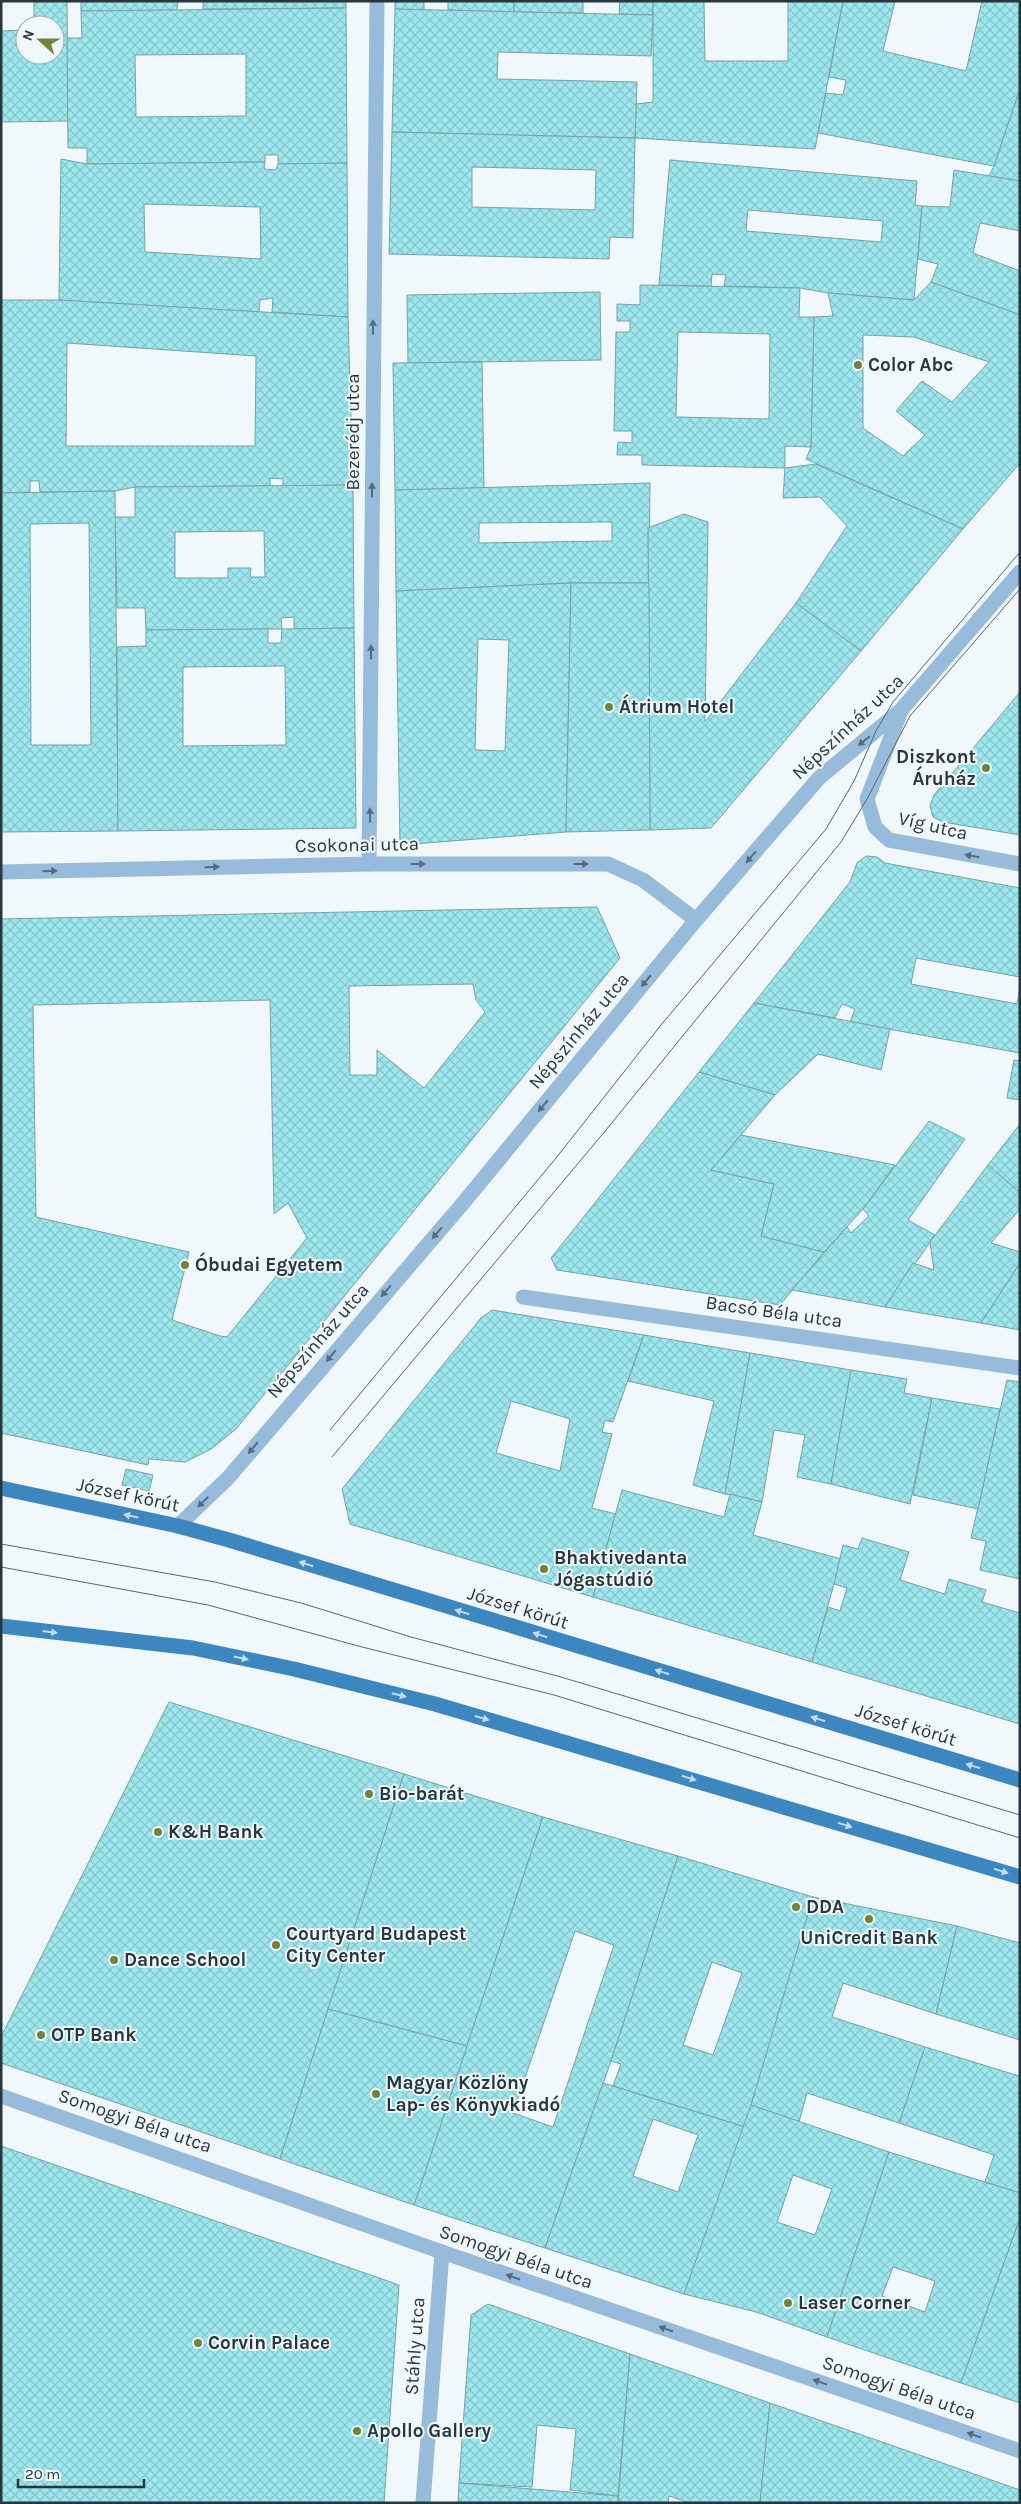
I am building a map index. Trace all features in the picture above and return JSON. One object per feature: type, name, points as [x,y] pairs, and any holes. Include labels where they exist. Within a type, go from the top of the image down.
[{"type":"main road","name":"József körút","points":[[1,1488],[178,1526],[230,1540],[1020,1780]]},
{"type":"main road","points":[[1,1626],[193,1648],[294,1669],[435,1704],[1020,1876]]},
{"type":"street","name":"Bezerédj utca","points":[[369,864],[377,1]]},
{"type":"street","name":"Népszínház utca","points":[[178,1526],[228,1478],[464,1202],[696,920],[819,778],[902,710],[1020,572]]},
{"type":"street","name":"Víg utca","points":[[902,710],[867,799],[875,827],[889,840],[1020,864]]},
{"type":"street","name":"Csokonai utca","points":[[1,872],[369,864],[608,864],[643,880],[696,920]]},
{"type":"street","name":"Bacsó Béla utca","points":[[523,1297],[1020,1368]]},
{"type":"street","name":"Somogyi Béla utca","points":[[1,2096],[442,2252],[1020,2451]]},
{"type":"street","name":"Stáhly utca","points":[[423,2503],[442,2252]]},
{"type":"building","points":[[34,1],[67,1],[68,121],[1,122],[1,31],[15,30],[15,65],[65,65],[65,15],[34,15]]},
{"type":"building","points":[[81,1],[178,1],[177,10],[81,11]]},
{"type":"building","points":[[203,1],[346,1],[346,8],[203,9]]},
{"type":"building","points":[[395,1],[424,1],[424,10],[395,9]]},
{"type":"building","points":[[448,1],[514,1],[514,12],[448,10]]},
{"type":"building","points":[[514,1],[583,1],[583,13],[514,12]]},
{"type":"building","points":[[620,1],[653,1],[653,15],[619,14]]},
{"type":"building","points":[[653,1],[704,1],[705,61],[788,61],[788,1],[843,1],[815,149],[635,138],[636,104],[653,102]]},
{"type":"building","points":[[843,1],[895,1],[883,51],[966,71],[982,1],[1020,1],[1020,89],[994,166],[818,133],[826,93],[843,95],[846,80],[829,77]]},
{"type":"building","points":[[346,8],[347,163],[278,164],[278,155],[265,155],[265,162],[87,164],[87,148],[68,148],[67,38],[82,38],[81,11]],"holes":[[[246,54],[246,116],[136,117],[135,55]]]},
{"type":"building","points":[[395,9],[653,15],[651,56],[498,52],[497,79],[637,82],[635,138],[392,132]]},
{"type":"building","points":[[1020,89],[1020,181],[989,176],[994,166]]},
{"type":"building","points":[[392,132],[635,138],[633,238],[610,237],[609,259],[389,254]],"holes":[[[472,167],[596,170],[595,210],[472,207]]]},
{"type":"building","points":[[61,159],[87,164],[265,162],[264,169],[276,170],[278,164],[347,163],[348,317],[272,312],[273,298],[260,300],[259,312],[59,300]],"holes":[[[144,204],[260,207],[261,259],[145,252]]]},
{"type":"building","points":[[670,160],[917,181],[915,205],[922,206],[914,300],[828,293],[800,288],[724,286],[726,275],[712,274],[711,286],[659,285]],"holes":[[[748,210],[883,221],[881,242],[746,231]]]},
{"type":"building","points":[[954,170],[1020,181],[1020,231],[980,223],[973,253],[1020,271],[1020,315],[931,282],[938,264],[918,259],[922,206],[950,207]]},
{"type":"building","points":[[931,282],[1020,315],[1020,463],[963,529],[806,459],[811,447],[814,317],[833,316],[828,293],[914,300]],"holes":[[[863,335],[914,337],[989,362],[952,402],[922,381],[896,411],[925,435],[903,456],[863,428]]]},
{"type":"building","points":[[640,285],[800,288],[799,317],[814,317],[811,447],[785,446],[785,468],[642,465],[642,455],[617,455],[618,442],[632,443],[632,431],[614,431],[616,332],[630,332],[630,321],[617,321],[617,304],[640,305]],"holes":[[[678,332],[770,334],[769,419],[676,417]]]},
{"type":"building","points":[[600,292],[601,360],[408,363],[407,295]]},
{"type":"building","points":[[1,300],[59,300],[348,317],[353,485],[283,486],[283,479],[270,478],[270,486],[135,487],[115,491],[40,492],[39,481],[30,481],[30,492],[1,493]],"holes":[[[67,343],[256,356],[255,446],[66,446]]]},
{"type":"building","points":[[482,362],[484,488],[395,490],[393,363]]},
{"type":"building","points":[[816,464],[963,529],[861,651],[796,603],[847,526],[820,497],[783,498],[785,468]]},
{"type":"building","points":[[650,483],[649,583],[571,583],[396,591],[395,490]],"holes":[[[612,522],[612,541],[479,543],[479,523]]]},
{"type":"building","points":[[353,485],[354,628],[294,629],[294,617],[281,618],[282,629],[146,630],[145,608],[117,608],[115,517],[135,517],[135,487]],"holes":[[[264,531],[265,577],[250,577],[251,568],[228,568],[228,578],[175,578],[175,532]]]},
{"type":"building","points":[[115,491],[118,831],[1,832],[1,493]],"holes":[[[89,523],[91,745],[31,745],[30,524]]]},
{"type":"building","points":[[684,514],[708,522],[705,722],[796,603],[861,651],[711,828],[650,830],[648,528]]},
{"type":"building","points":[[571,583],[566,832],[400,845],[396,591]],"holes":[[[478,639],[509,640],[505,751],[475,750]]]},
{"type":"building","name":"Átrium Hotel","points":[[571,583],[649,583],[650,830],[566,832]]},
{"type":"building","points":[[354,628],[356,828],[118,831],[117,647],[146,646],[146,630],[268,629],[268,643],[281,643],[282,629]],"holes":[[[285,666],[286,745],[183,746],[183,667]]]},
{"type":"building","points":[[1020,692],[1020,835],[943,822],[933,817],[930,806],[934,795]]},
{"type":"building","points":[[866,856],[877,857],[885,863],[1020,888],[1020,977],[916,958],[911,984],[1017,1004],[1020,987],[1020,1053],[850,1022],[855,1009],[842,1004],[835,1018],[754,1003],[850,882],[857,863]]},
{"type":"building","name":"Óbudai Egyetem","points":[[597,907],[620,958],[236,1429],[211,1449],[185,1462],[149,1459],[148,1465],[1,1433],[1,919]],"holes":[[[473,984],[476,1000],[485,1012],[424,1088],[377,1050],[377,1075],[350,1075],[349,986]],[[270,1000],[274,1214],[288,1203],[307,1238],[227,1337],[172,1320],[189,1252],[36,1217],[33,1005]]]},
{"type":"building","points":[[754,1003],[890,1029],[881,1070],[818,1054],[775,1095],[699,1072]]},
{"type":"building","points":[[1014,1060],[1020,1061],[1020,1100],[1007,1098]]},
{"type":"building","points":[[699,1072],[775,1095],[711,1170],[774,1184],[761,1236],[824,1252],[780,1305],[557,1270],[551,1258]]},
{"type":"building","points":[[929,1121],[965,1139],[908,1220],[935,1235],[885,1307],[792,1290],[847,1227],[851,1233],[869,1216],[863,1209]]},
{"type":"building","points":[[1020,1124],[1020,1193],[988,1165]]},
{"type":"building","points":[[741,1135],[895,1165],[863,1209],[824,1252],[761,1236],[774,1184],[711,1170]]},
{"type":"building","points":[[988,1165],[1020,1193],[1020,1209],[991,1243],[1020,1252],[1020,1263],[981,1323],[885,1307],[913,1263],[934,1270],[930,1242]]},
{"type":"building","points":[[1020,1263],[1020,1330],[981,1323]]},
{"type":"building","points":[[492,1310],[644,1335],[613,1422],[605,1420],[602,1432],[612,1434],[592,1508],[616,1514],[593,1597],[350,1524],[342,1489],[481,1318]],"holes":[[[511,1401],[570,1419],[560,1471],[496,1453]]]},
{"type":"building","points":[[644,1335],[750,1353],[725,1494],[693,1485],[714,1401],[628,1381]]},
{"type":"building","points":[[750,1353],[851,1370],[831,1484],[797,1477],[805,1435],[774,1430],[762,1502],[725,1494]]},
{"type":"building","points":[[851,1370],[907,1379],[904,1393],[932,1398],[910,1504],[831,1484]]},
{"type":"building","points":[[1007,1380],[1020,1382],[1020,1579],[980,1570],[986,1541],[971,1538]]},
{"type":"building","points":[[932,1398],[1000,1409],[978,1509],[913,1495]]},
{"type":"building","points":[[126,1469],[153,1475],[149,1491],[122,1485]]},
{"type":"building","points":[[622,1490],[724,1517],[730,1494],[762,1502],[753,1535],[841,1559],[812,1662],[593,1597]]},
{"type":"building","points":[[862,1538],[909,1552],[900,1580],[945,1594],[949,1579],[986,1590],[982,1602],[1020,1613],[1020,1724],[812,1662],[828,1607],[840,1611],[847,1588],[834,1584],[843,1545],[858,1549]]},
{"type":"building","points":[[169,1702],[404,1774],[280,2159],[1,2063],[1,2037]]},
{"type":"building","points":[[404,1774],[543,1817],[467,2046],[328,2009]]},
{"type":"building","points":[[543,1817],[678,1856],[611,2061],[545,2248],[414,2205]],"holes":[[[575,1931],[614,1945],[553,2127],[513,2113]]]},
{"type":"building","points":[[678,1856],[813,1897],[745,2127],[613,2086],[621,2064],[611,2061]],"holes":[[[712,1962],[742,1973],[713,2055],[683,2045]]]},
{"type":"building","points":[[813,1897],[957,1926],[936,2014],[843,1983],[832,2017],[925,2047],[899,2123],[807,2093],[799,2122],[751,2105]]},
{"type":"building","points":[[957,1926],[1020,1943],[1020,2040],[936,2014]]},
{"type":"building","name":"Magyar Közlöny Lap- és Könyvkiadó","points":[[328,2009],[467,2046],[414,2205],[280,2159]]},
{"type":"building","points":[[925,2047],[1019,2076],[1020,2073],[1020,2193],[985,2182],[994,2155],[899,2123]]},
{"type":"building","points":[[603,2083],[745,2127],[684,2294],[545,2248]],"holes":[[[653,2119],[698,2135],[678,2192],[633,2176]]]},
{"type":"building","points":[[751,2105],[889,2152],[827,2337],[756,2312],[684,2294]],"holes":[[[793,2175],[832,2189],[815,2235],[777,2222]]]},
{"type":"building","name":"Corvin Palace","points":[[1,2146],[399,2285],[384,2503],[1,2503]]},
{"type":"building","points":[[889,2152],[1020,2193],[1020,2218],[961,2383],[827,2337]],"holes":[[[893,2267],[935,2281],[925,2312],[882,2296]]]},
{"type":"building","points":[[1020,2218],[1020,2403],[961,2383]]},
{"type":"building","points":[[488,2304],[630,2354],[618,2496],[570,2490],[576,2429],[537,2425],[532,2487],[459,2483],[471,2315]]},
{"type":"building","points":[[630,2354],[770,2403],[760,2503],[690,2503],[669,2496],[668,2503],[618,2503]]},
{"type":"building","points":[[770,2403],[1020,2490],[1020,2503],[760,2503]]},
{"type":"building","points":[[459,2483],[618,2496],[618,2503],[458,2503]]},
{"type":"tram line","points":[[330,1430],[556,1158],[661,1025],[826,829],[854,781],[876,731],[893,702],[1020,552]]},
{"type":"tram line","points":[[332,1457],[606,1130],[841,842],[867,799],[910,716],[1020,589]]},
{"type":"tram line","points":[[1,1544],[215,1582],[301,1603],[411,1637],[561,1677],[1020,1815]]},
{"type":"tram line","points":[[1,1567],[208,1605],[362,1647],[554,1695],[1020,1838]]},
{"type":"place","name":"Color Abc","points":[[858,365]]},
{"type":"place","name":"Átrium Hotel","points":[[609,707]]},
{"type":"place","name":"Diszkont Áruház","points":[[986,768]]},
{"type":"place","name":"Óbudai Egyetem","points":[[185,1265]]},
{"type":"place","name":"Bhaktivedanta Jógastúdió","points":[[544,1569]]},
{"type":"place","name":"Bio-barát","points":[[369,1794]]},
{"type":"place","name":"K&H Bank","points":[[158,1832]]},
{"type":"place","name":"DDA","points":[[796,1907]]},
{"type":"place","name":"UniCredit Bank","points":[[869,1919]]},
{"type":"place","name":"Courtyard Budapest City Center","points":[[276,1945]]},
{"type":"place","name":"Dance School","points":[[114,1960]]},
{"type":"place","name":"OTP Bank","points":[[41,2035]]},
{"type":"place","name":"Magyar Közlöny Lap- és Könyvkiadó","points":[[376,2094]]},
{"type":"place","name":"Laser Corner","points":[[788,2303]]},
{"type":"place","name":"Corvin Palace","points":[[198,2343]]},
{"type":"place","name":"Apollo Gallery","points":[[357,2431]]}]
